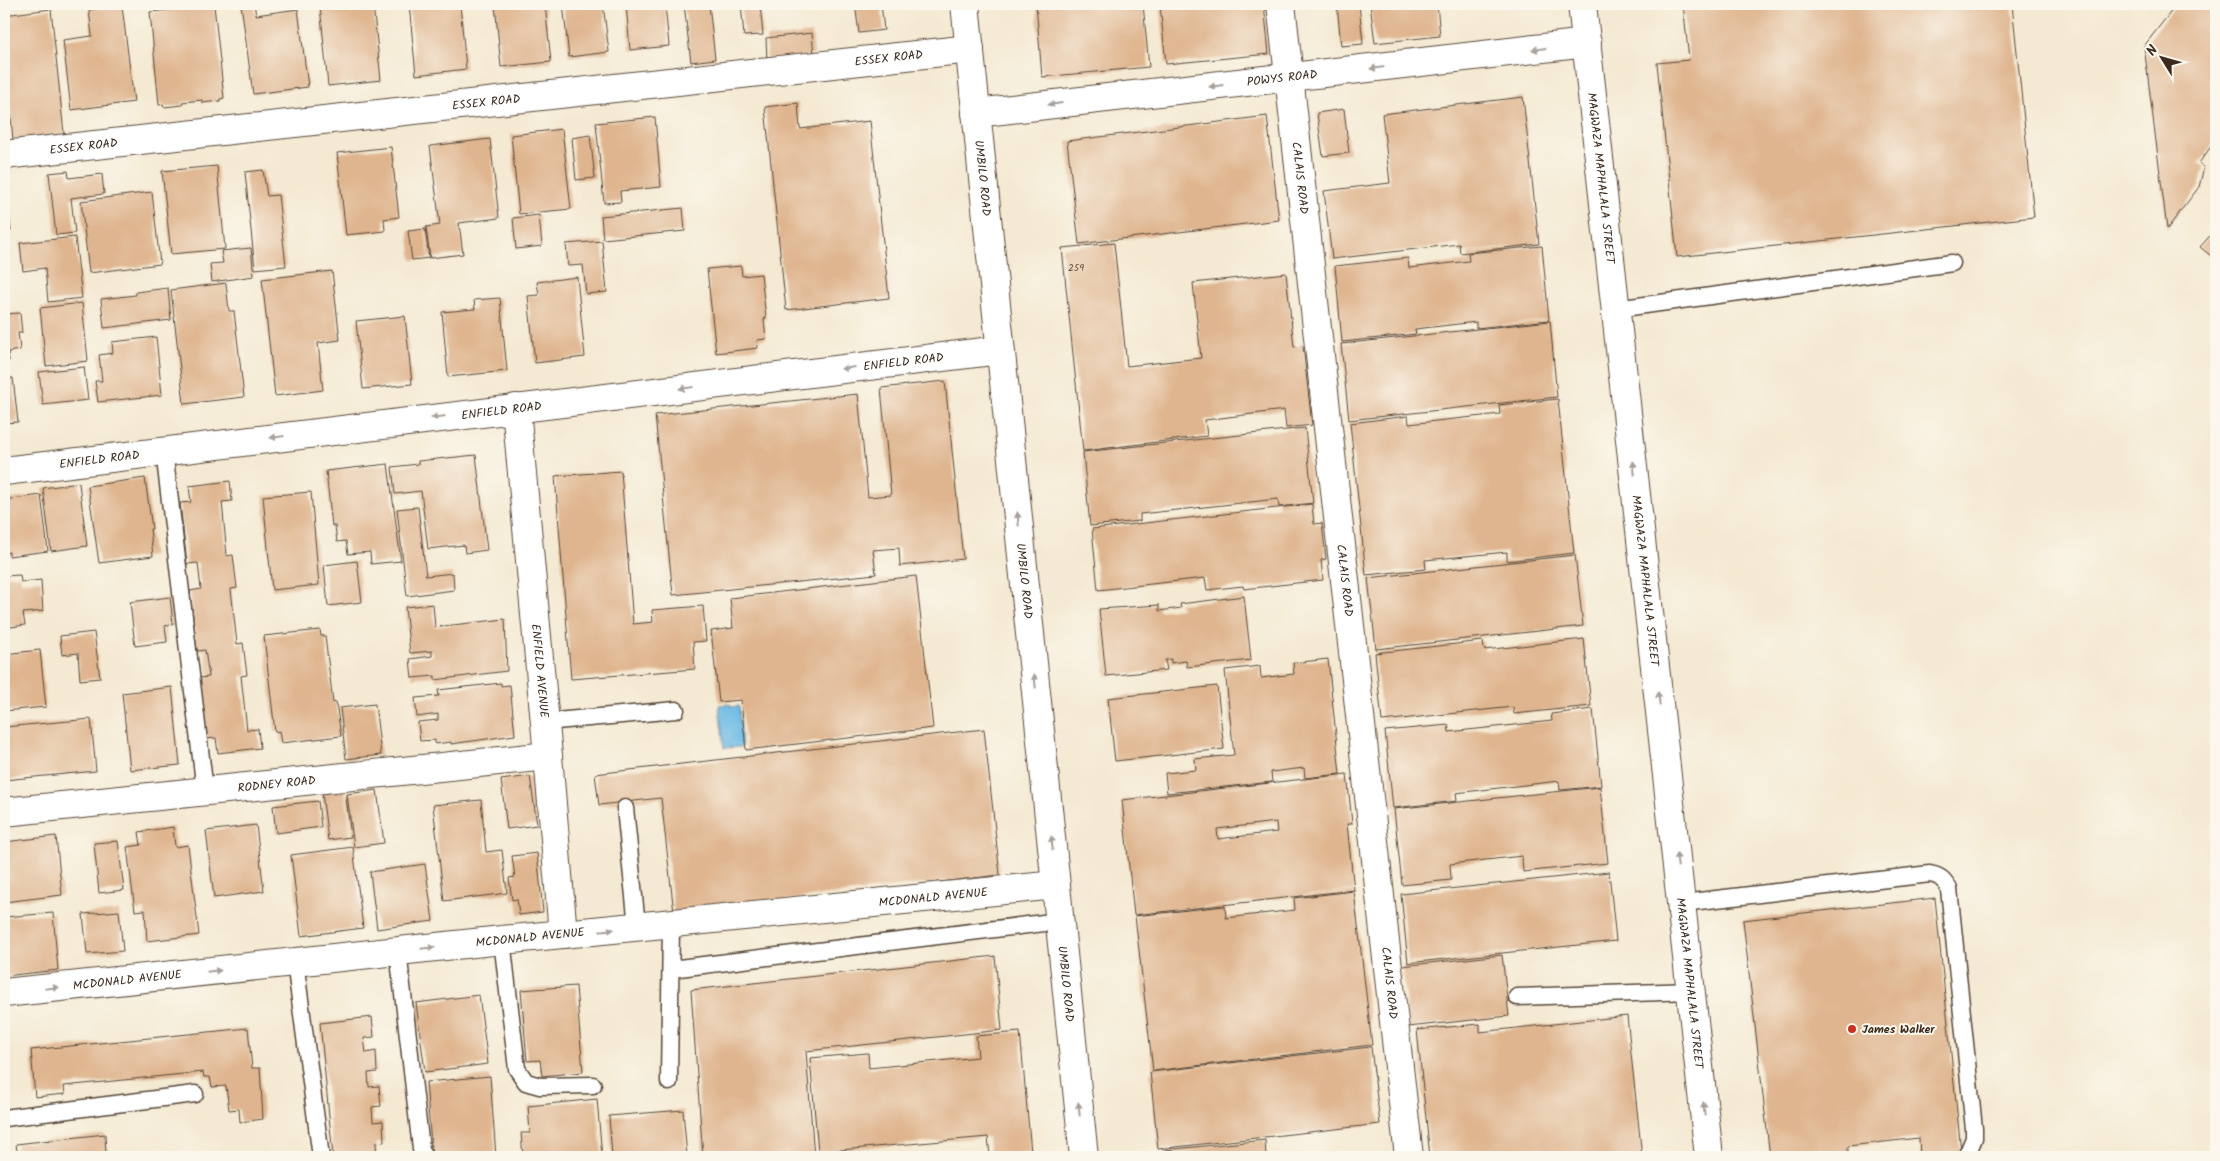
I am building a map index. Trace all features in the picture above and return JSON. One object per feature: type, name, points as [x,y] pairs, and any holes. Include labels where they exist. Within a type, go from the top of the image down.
[{"type":"street","name":"UMBILO ROAD","points":[[965,4],[1084,1157]]},
{"type":"street","name":"CALAIS ROAD","points":[[1281,4],[1409,1157]]},
{"type":"street","name":"MAGWAZA MAPHALALA STREET","points":[[1582,4],[1709,1157]]},
{"type":"street","name":"POWYS ROAD","points":[[976,114],[1587,43]]},
{"type":"street","name":"ESSEX ROAD","points":[[4,154],[970,49]]},
{"type":"street","name":"ENFIELD ROAD","points":[[4,471],[1000,350]]},
{"type":"street","name":"ENFIELD AVENUE","points":[[516,408],[563,934]]},
{"type":"street","name":"RODNEY ROAD","points":[[4,812],[548,756]]},
{"type":"street","name":"MCDONALD AVENUE","points":[[4,993],[637,926],[1056,885]]},
{"type":"lane","points":[[1616,309],[1952,263]]},
{"type":"lane","points":[[164,451],[205,791]]},
{"type":"lane","points":[[545,722],[676,710]]},
{"type":"lane","points":[[625,808],[637,926]]},
{"type":"lane","points":[[1682,904],[1930,874],[1944,880],[1949,889],[1974,1129],[1974,1138],[1966,1157]]},
{"type":"lane","points":[[671,969],[1060,921]]},
{"type":"lane","points":[[669,1082],[671,923]]},
{"type":"lane","points":[[502,940],[517,1069],[526,1082],[540,1086],[593,1085]]},
{"type":"lane","points":[[398,951],[422,1157]]},
{"type":"lane","points":[[295,962],[322,1157]]},
{"type":"lane","points":[[1517,997],[1691,991]]},
{"type":"lane","points":[[4,1118],[195,1094]]},
{"type":"water","points":[[730,704],[731,707],[739,706],[742,747],[724,748],[719,705]]},
{"type":"building","points":[[241,4],[254,4],[256,15],[298,9],[308,87],[253,94]]},
{"type":"building","points":[[373,4],[381,80],[328,86],[320,6]]},
{"type":"building","points":[[409,4],[460,4],[466,69],[416,75]]},
{"type":"building","points":[[495,4],[545,4],[551,62],[501,67]]},
{"type":"building","points":[[563,4],[603,4],[609,52],[569,57]]},
{"type":"building","points":[[626,4],[665,4],[669,46],[630,50]]},
{"type":"building","points":[[684,4],[709,4],[715,59],[691,62]]},
{"type":"building","points":[[741,4],[760,4],[763,35],[744,36]]},
{"type":"building","points":[[855,4],[881,4],[884,30],[859,33]]},
{"type":"building","points":[[1036,4],[1143,4],[1149,67],[1042,77]]},
{"type":"building","points":[[1154,4],[1264,4],[1269,54],[1166,64],[1160,5],[1154,6]]},
{"type":"building","points":[[1337,4],[1359,4],[1363,44],[1341,46]]},
{"type":"building","points":[[1370,4],[1437,4],[1440,36],[1375,43]]},
{"type":"building","points":[[1683,4],[2012,4],[2034,217],[1677,257],[1657,63],[1689,60]]},
{"type":"building","points":[[2177,4],[2216,4],[2216,140],[2199,163],[2204,167],[2199,187],[2167,229],[2144,46]]},
{"type":"building","points":[[214,5],[224,98],[220,99],[220,101],[202,103],[202,100],[182,102],[183,105],[164,107],[163,104],[159,105],[150,12]]},
{"type":"building","points":[[122,6],[134,102],[71,110],[63,40],[92,36],[89,10]]},
{"type":"building","points":[[51,9],[64,134],[13,140],[10,106],[4,107],[4,15]]},
{"type":"building","points":[[812,33],[814,55],[767,60],[766,38]]},
{"type":"building","points":[[1523,97],[1539,244],[1460,253],[1459,244],[1332,259],[1324,191],[1390,183],[1382,114]]},
{"type":"building","points":[[798,103],[800,129],[870,121],[889,298],[786,310],[765,107]]},
{"type":"building","points":[[1344,109],[1349,153],[1323,156],[1317,113]]},
{"type":"building","points":[[1267,116],[1279,220],[1079,244],[1067,141]]},
{"type":"building","points":[[655,117],[661,187],[620,191],[621,202],[604,203],[596,123]]},
{"type":"building","points":[[562,129],[571,209],[519,214],[511,135]]},
{"type":"building","points":[[590,135],[595,178],[576,180],[572,138]]},
{"type":"building","points":[[490,139],[499,218],[459,223],[463,254],[430,258],[426,227],[440,225],[430,146]]},
{"type":"building","points":[[391,147],[399,217],[384,219],[385,231],[346,235],[337,153]]},
{"type":"building","points":[[217,166],[225,249],[171,254],[162,171]]},
{"type":"building","points":[[263,170],[267,196],[278,195],[286,266],[255,269],[245,172]]},
{"type":"building","points":[[68,171],[69,178],[102,174],[104,194],[71,198],[75,233],[56,235],[49,173]]},
{"type":"building","points":[[4,187],[6,187],[11,231],[4,232]]},
{"type":"building","points":[[152,192],[160,264],[89,273],[81,201]]},
{"type":"building","points":[[683,208],[685,231],[603,239],[601,216]]},
{"type":"building","points":[[539,215],[542,246],[516,249],[513,218]]},
{"type":"building","points":[[425,229],[429,258],[412,260],[408,231]]},
{"type":"building","points":[[2216,229],[2216,260],[2200,247]]},
{"type":"building","points":[[75,237],[82,298],[48,302],[45,268],[23,271],[20,243]]},
{"type":"building","points":[[602,241],[607,292],[586,294],[583,265],[568,266],[566,244]]},
{"type":"building","points":[[1114,243],[1127,366],[1201,358],[1193,283],[1286,273],[1294,347],[1303,346],[1312,425],[1286,428],[1284,410],[1205,420],[1207,436],[1083,451],[1062,248]]},
{"type":"building","points":[[1542,246],[1549,320],[1476,328],[1476,322],[1415,329],[1416,334],[1342,342],[1335,266],[1408,258],[1409,268],[1469,261],[1468,253]]},
{"type":"building","points":[[251,248],[254,276],[212,282],[210,264],[223,263],[221,251]]},
{"type":"building","points":[[741,266],[742,276],[761,274],[766,318],[764,319],[766,339],[757,340],[758,348],[716,353],[707,269]]},
{"type":"building","points":[[332,271],[340,340],[318,343],[323,390],[275,396],[262,279]]},
{"type":"building","points":[[577,277],[585,357],[535,363],[528,296],[539,295],[537,282]]},
{"type":"building","points":[[226,283],[229,311],[234,311],[244,397],[184,404],[171,290]]},
{"type":"building","points":[[168,288],[171,320],[104,328],[101,299],[136,295],[136,292]]},
{"type":"building","points":[[500,298],[507,371],[448,377],[442,312],[475,309],[474,300]]},
{"type":"building","points":[[82,303],[88,361],[46,366],[40,308]]},
{"type":"building","points":[[20,313],[22,333],[18,333],[20,350],[8,352],[9,361],[4,362],[4,314]]},
{"type":"building","points":[[405,316],[412,384],[363,389],[356,321]]},
{"type":"building","points":[[1550,321],[1557,397],[1349,420],[1341,344]]},
{"type":"building","points":[[156,337],[162,395],[98,402],[95,381],[102,381],[99,355],[113,353],[112,342]]},
{"type":"building","points":[[84,367],[88,400],[43,405],[39,372]]},
{"type":"building","points":[[13,378],[18,422],[4,423],[4,379]]},
{"type":"building","points":[[945,381],[963,559],[900,566],[899,548],[873,550],[876,574],[673,595],[655,415],[858,394],[868,497],[891,495],[881,388]]},
{"type":"building","points":[[1558,399],[1574,553],[1507,561],[1507,552],[1425,560],[1426,569],[1366,575],[1350,423],[1408,416],[1409,424],[1500,414],[1499,405]]},
{"type":"building","points":[[1305,428],[1313,503],[1279,507],[1278,499],[1140,514],[1140,521],[1090,526],[1083,452]]},
{"type":"building","points":[[476,455],[487,550],[465,553],[464,545],[428,549],[421,491],[395,494],[392,467],[418,464],[418,461]]},
{"type":"building","points":[[388,464],[401,561],[371,564],[370,552],[348,554],[346,541],[337,542],[335,526],[332,526],[326,471]]},
{"type":"building","points":[[621,471],[633,624],[653,622],[652,610],[703,606],[706,641],[693,642],[695,669],[571,679],[555,476]]},
{"type":"building","points":[[145,478],[152,529],[150,529],[153,556],[99,563],[88,486]]},
{"type":"building","points":[[230,481],[232,501],[222,502],[227,556],[233,555],[237,588],[231,589],[237,644],[243,643],[247,675],[241,676],[247,730],[258,729],[260,748],[218,753],[216,738],[206,739],[199,678],[209,677],[205,650],[197,651],[190,591],[201,589],[198,563],[187,564],[180,503],[191,502],[189,486]]},
{"type":"building","points":[[79,483],[87,546],[51,551],[43,488]]},
{"type":"building","points":[[311,492],[319,585],[272,590],[263,496]]},
{"type":"building","points":[[41,495],[48,551],[9,556],[9,552],[4,553],[4,500]]},
{"type":"building","points":[[1312,504],[1314,524],[1322,523],[1326,559],[1321,560],[1323,580],[1244,589],[1243,586],[1207,590],[1205,578],[1098,590],[1092,529]]},
{"type":"building","points":[[418,507],[426,576],[453,573],[454,590],[407,596],[397,509]]},
{"type":"building","points":[[1575,555],[1583,626],[1376,649],[1368,578]]},
{"type":"building","points":[[357,561],[362,602],[328,606],[324,565]]},
{"type":"building","points":[[20,575],[21,582],[41,580],[43,611],[23,613],[25,625],[4,628],[4,576]]},
{"type":"building","points":[[916,576],[933,728],[746,750],[741,700],[719,702],[711,631],[733,628],[730,598]]},
{"type":"building","points":[[1244,596],[1251,660],[1187,667],[1186,661],[1171,663],[1171,659],[1165,660],[1167,670],[1106,676],[1099,609],[1159,605],[1159,611],[1181,608],[1180,604]]},
{"type":"building","points":[[170,597],[173,624],[165,626],[167,642],[135,646],[130,602]]},
{"type":"building","points":[[433,604],[435,627],[505,619],[507,671],[435,680],[435,676],[412,678],[410,659],[432,656],[432,651],[410,653],[405,607]]},
{"type":"building","points":[[320,630],[321,636],[325,636],[333,703],[336,702],[341,736],[281,743],[279,731],[275,732],[264,636]]},
{"type":"building","points":[[94,632],[100,678],[80,680],[78,653],[62,655],[60,636]]},
{"type":"building","points":[[1584,639],[1591,706],[1514,714],[1513,707],[1382,721],[1375,653],[1483,641],[1484,650]]},
{"type":"building","points":[[40,650],[46,707],[4,711],[4,654]]},
{"type":"building","points":[[1328,659],[1340,774],[1305,778],[1304,768],[1271,772],[1272,782],[1167,793],[1165,773],[1196,770],[1195,759],[1234,755],[1225,670],[1260,666],[1261,678],[1294,674],[1293,663]]},
{"type":"building","points":[[501,683],[501,686],[510,685],[515,735],[451,744],[451,742],[435,744],[435,740],[420,741],[418,722],[438,720],[438,714],[417,717],[415,698],[439,696],[438,690]]},
{"type":"building","points":[[1217,686],[1224,749],[1115,761],[1108,698]]},
{"type":"building","points":[[172,687],[180,765],[130,770],[122,693]]},
{"type":"building","points":[[375,704],[381,755],[346,759],[340,708]]},
{"type":"building","points":[[1593,709],[1601,786],[1560,790],[1559,781],[1456,793],[1457,801],[1393,808],[1385,731],[1448,725],[1449,732],[1552,721],[1551,714]]},
{"type":"building","points":[[91,719],[96,771],[4,780],[4,727]]},
{"type":"building","points":[[984,729],[1000,875],[674,913],[661,798],[599,805],[595,774]]},
{"type":"building","points":[[1347,774],[1352,824],[1347,824],[1354,890],[1134,915],[1122,800]],"holes":[[[1276,822],[1277,832],[1218,839],[1217,829]]]},
{"type":"building","points":[[530,776],[537,825],[507,829],[501,780]]},
{"type":"building","points":[[1600,787],[1608,863],[1523,872],[1522,856],[1450,864],[1451,880],[1402,885],[1394,809]]},
{"type":"building","points":[[345,790],[351,837],[328,840],[322,794]]},
{"type":"building","points":[[377,790],[384,843],[354,847],[347,794]]},
{"type":"building","points":[[481,800],[486,852],[502,850],[507,893],[444,901],[433,805]]},
{"type":"building","points":[[318,801],[321,827],[276,833],[273,806]]},
{"type":"building","points":[[256,825],[264,891],[214,898],[206,831]]},
{"type":"building","points":[[173,827],[175,847],[188,845],[199,935],[147,941],[145,910],[135,911],[127,847],[141,845],[139,832]]},
{"type":"building","points":[[56,836],[62,895],[4,902],[4,842]]},
{"type":"building","points":[[118,841],[124,890],[99,893],[94,843]]},
{"type":"building","points":[[353,847],[363,928],[301,936],[291,855]]},
{"type":"building","points":[[537,853],[543,912],[519,915],[517,899],[512,900],[509,878],[515,877],[512,856]]},
{"type":"building","points":[[425,864],[433,921],[377,929],[370,872]]},
{"type":"building","points":[[1609,872],[1616,941],[1408,963],[1401,894]]},
{"type":"building","points":[[1354,891],[1372,1045],[1153,1071],[1135,916],[1225,906],[1226,918],[1295,910],[1294,898]]},
{"type":"building","name":"James Walker","points":[[1935,898],[1961,1151],[1956,1157],[1920,1157],[1919,1138],[1848,1146],[1848,1157],[1770,1157],[1743,920]]},
{"type":"building","points":[[119,911],[123,951],[87,954],[83,914]]},
{"type":"building","points":[[53,913],[58,970],[4,976],[4,917]]},
{"type":"building","points":[[1502,955],[1509,1016],[1408,1027],[1402,966]]},
{"type":"building","points":[[995,956],[1002,1030],[806,1051],[814,1157],[703,1157],[691,990]]},
{"type":"building","points":[[576,986],[583,1072],[542,1076],[540,1060],[527,1061],[521,990]]},
{"type":"building","points":[[479,995],[488,1064],[425,1072],[416,1003]]},
{"type":"building","points":[[1627,1016],[1642,1157],[1430,1157],[1417,1030],[1480,1024],[1480,1032]]},
{"type":"building","points":[[372,1017],[374,1037],[364,1038],[366,1053],[376,1051],[377,1072],[368,1073],[369,1087],[379,1086],[381,1106],[372,1107],[373,1122],[383,1121],[384,1142],[376,1143],[377,1157],[333,1157],[320,1023]]},
{"type":"building","points":[[248,1028],[252,1068],[260,1068],[263,1119],[240,1122],[239,1109],[229,1110],[226,1086],[212,1087],[210,1077],[204,1077],[203,1072],[64,1086],[65,1094],[35,1097],[31,1050]]},
{"type":"building","points":[[1020,1032],[1031,1152],[990,1156],[988,1137],[818,1152],[810,1058],[868,1053],[869,1068],[978,1057],[976,1036]]},
{"type":"building","points":[[1371,1047],[1380,1124],[1158,1149],[1150,1072]]},
{"type":"building","points":[[490,1076],[496,1157],[432,1157],[426,1082]]},
{"type":"building","points":[[597,1099],[602,1157],[523,1157],[521,1133],[530,1133],[528,1106]]},
{"type":"building","points":[[683,1110],[687,1157],[612,1157],[609,1116]]},
{"type":"building","points":[[105,1134],[106,1157],[18,1157],[16,1144]]},
{"type":"building","points":[[1265,1140],[1266,1157],[1166,1157],[1165,1150]]},
{"type":"place","name":"James Walker","points":[[1852,1029]]}]
